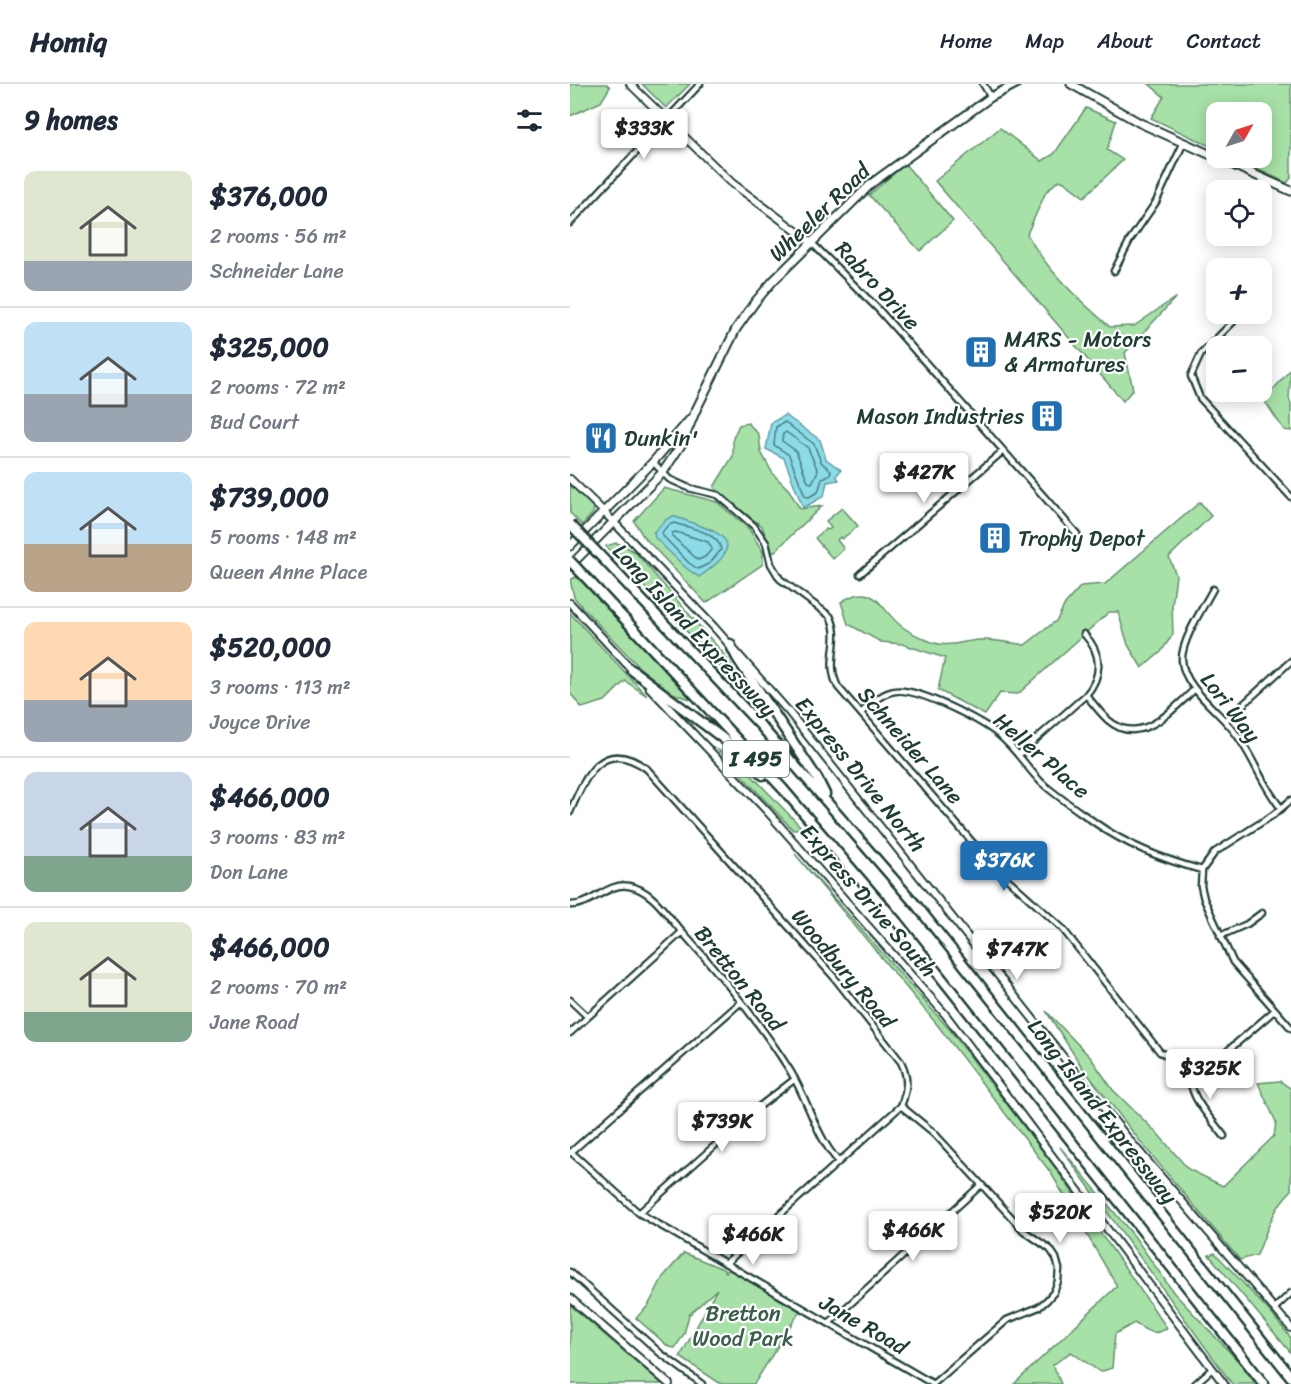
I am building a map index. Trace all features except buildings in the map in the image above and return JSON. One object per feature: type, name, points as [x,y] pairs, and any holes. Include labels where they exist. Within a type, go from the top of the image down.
[{"type":"highway","name":"Long Island Expressway","points":[[570,524],[711,671],[831,805],[962,961],[1291,1377]]},
{"type":"highway","name":"Long Island Expressway","points":[[570,561],[783,789],[943,977],[1264,1384]]},
{"type":"highway","points":[[730,644],[817,778],[831,805]]},
{"type":"highway","points":[[632,670],[737,749],[763,774],[783,789]]},
{"type":"main road","name":"Rabro Drive","points":[[630,84],[732,183],[812,242]]},
{"type":"main road","name":"Wheeler Road","points":[[570,566],[663,472],[683,442],[695,412],[736,329],[754,302],[872,183],[991,97],[1016,84]]},
{"type":"main road","points":[[1071,84],[1140,123],[1291,191]]},
{"type":"main road","name":"Wheeler Road","points":[[570,546],[653,462],[695,412]]},
{"type":"main road","name":"Express Drive North","points":[[570,479],[730,644],[788,711],[1130,1141],[1291,1328]]},
{"type":"main road","name":"Express Drive South","points":[[570,603],[767,811],[945,1014],[1224,1384]]},
{"type":"main road","points":[[570,1298],[669,1384]]},
{"type":"street","points":[[570,223],[700,84]]},
{"type":"street","points":[[983,84],[991,97]]},
{"type":"street","points":[[1114,271],[1130,240],[1156,202],[1184,144]]},
{"type":"street","name":"Rabro Drive","points":[[812,242],[879,310],[1077,534]]},
{"type":"street","points":[[1231,324],[1201,354],[1191,376],[1200,398],[1291,497]]},
{"type":"street","points":[[860,574],[1003,451]]},
{"type":"street","points":[[653,462],[663,472]]},
{"type":"street","name":"Schneider Lane","points":[[663,472],[669,479],[689,488],[718,495],[754,526],[766,543],[771,564],[776,573],[830,616],[835,633],[831,663],[832,676],[838,687],[992,865],[1062,928],[1149,1040],[1161,1052],[1190,1065]]},
{"type":"street","name":"Lori Way","points":[[1213,589],[1184,645],[1181,658],[1183,668],[1195,689],[1241,742],[1281,808]]},
{"type":"street","points":[[1018,755],[1094,686],[1099,666],[1095,649],[1084,634]]},
{"type":"street","points":[[1225,721],[1291,661]]},
{"type":"street","points":[[1086,695],[1110,722],[1121,728],[1133,730],[1146,728],[1158,722],[1195,689]]},
{"type":"street","name":"Heller Place","points":[[861,713],[886,693],[897,690],[908,691],[974,718],[999,736],[1050,789],[1099,825],[1149,852],[1202,870]]},
{"type":"street","name":"Woodbury Road","points":[[570,812],[585,779],[600,762],[611,758],[625,758],[637,761],[647,769],[833,976],[901,1062],[906,1072],[907,1082],[906,1094],[901,1106]]},
{"type":"street","points":[[1291,800],[1262,823],[1215,852],[1202,870],[1201,886],[1204,899],[1220,936],[1238,969],[1291,1028]]},
{"type":"street","name":"Bretton Road","points":[[570,905],[585,904],[604,892],[626,885],[647,894],[725,980],[741,1002],[795,1079],[824,1142],[838,1161]]},
{"type":"street","points":[[1220,936],[1247,924],[1263,913]]},
{"type":"street","points":[[570,1033],[682,932]]},
{"type":"street","points":[[570,1000],[588,1017]]},
{"type":"street","points":[[570,1153],[741,1002]]},
{"type":"street","points":[[1224,1136],[1194,1097],[1190,1087],[1190,1065],[1212,1061],[1224,1054],[1275,1011]]},
{"type":"street","points":[[639,1213],[747,1116],[795,1079]]},
{"type":"street","points":[[726,1263],[901,1106],[934,1133],[1024,1231],[1050,1249],[1059,1269],[1054,1292],[1047,1300],[1038,1307],[1007,1320],[933,1384]]},
{"type":"street","name":"Jane Road","points":[[570,1153],[639,1213],[933,1384]]},
{"type":"street","points":[[829,1323],[981,1185]]},
{"type":"street","points":[[570,1272],[660,1353],[702,1384]]},
{"type":"street","points":[[1275,1308],[1291,1293]]},
{"type":"street","points":[[1195,1384],[1212,1369]]},
{"type":"green space","points":[[570,84],[607,84],[610,87],[601,102],[570,116]]},
{"type":"green space","points":[[642,84],[690,84],[666,108]]},
{"type":"green space","points":[[1149,84],[1291,84],[1291,178],[1287,183],[1255,168],[1272,168],[1272,102],[1206,102],[1206,144],[1151,118],[1164,97]]},
{"type":"green space","points":[[1086,108],[1116,121],[1107,150],[1123,160],[1084,197],[1059,180],[1046,192],[1027,234],[1054,273],[1110,327],[1134,326],[1176,297],[1125,353],[1133,389],[1123,401],[935,181],[1000,128],[1042,161],[1054,154]]},
{"type":"green space","points":[[905,164],[953,221],[920,251],[869,195]]},
{"type":"green space","points":[[1291,369],[1289,398],[1291,431],[1284,430],[1265,402],[1272,402],[1272,391]]},
{"type":"green space","points":[[748,423],[759,435],[761,452],[773,474],[789,490],[800,509],[822,506],[772,554],[762,526],[731,504],[714,487],[733,456],[733,438],[739,425]]},
{"type":"green space","points":[[570,484],[594,508],[593,513],[582,525],[570,513]]},
{"type":"green space","points":[[664,488],[717,502],[749,529],[763,552],[763,564],[706,603],[643,536],[634,521]],"holes":[[[667,519],[714,530],[654,532]]]},
{"type":"green space","points":[[1200,502],[1211,516],[1169,557],[1176,575],[1172,606],[1173,634],[1161,652],[1142,668],[1128,645],[1118,612],[1109,612],[1018,694],[1000,693],[985,715],[938,690],[945,658],[902,644],[881,642],[848,624],[841,602],[852,596],[869,595],[881,604],[903,628],[935,643],[985,640],[1025,645],[1057,620],[1065,604],[1081,586],[1105,584]]},
{"type":"green space","points":[[842,508],[858,526],[842,539],[840,537],[837,540],[844,549],[833,559],[815,538],[826,529],[831,528],[826,521]]},
{"type":"green space","points":[[616,543],[635,552],[722,652],[743,681],[728,675],[606,546]]},
{"type":"green space","points":[[576,577],[693,700],[672,693],[639,667],[574,597],[570,580]]},
{"type":"green space","points":[[570,613],[647,696],[625,681],[605,701],[582,708],[570,693]]},
{"type":"green space","points":[[718,750],[728,752],[739,762],[801,827],[793,830]]},
{"type":"green space","points":[[795,854],[950,1030],[1054,1166],[1167,1328],[1154,1332],[1134,1323],[1115,1334],[1112,1368],[1100,1372],[1071,1352],[1053,1365],[1061,1384],[1014,1384],[1117,1286],[1051,1173],[935,1022]]},
{"type":"green space","points":[[1046,1011],[1091,1058],[1113,1090],[1158,1134],[1188,1169],[1223,1186],[1274,1136],[1276,1122],[1258,1083],[1280,1081],[1291,1089],[1291,1191],[1275,1213],[1257,1255],[1240,1260],[1143,1145],[1082,1067]]},
{"type":"green space","points":[[1060,1147],[1134,1236],[1174,1293],[1240,1363],[1256,1384],[1232,1384]]},
{"type":"green space","name":"Bretton Wood Park","points":[[684,1253],[726,1272],[728,1269],[800,1311],[754,1384],[721,1384],[680,1357],[717,1289],[689,1315],[684,1334],[675,1348],[669,1347],[636,1318],[648,1306],[663,1277]]},
{"type":"green space","points":[[1215,1253],[1291,1338],[1291,1353],[1209,1255]]},
{"type":"green space","points":[[570,1305],[662,1384],[570,1384]]},
{"type":"water","points":[[785,415],[820,440],[826,459],[841,470],[836,476],[839,480],[827,482],[824,496],[803,508],[784,458],[766,449],[771,423]]},
{"type":"water","points":[[673,516],[714,532],[723,538],[727,545],[725,553],[716,564],[699,577],[686,568],[655,538],[654,532]]},
{"type":"place","name":"MARS - Motors & Armatures","points":[[981,352]]},
{"type":"place","name":"Mason Industries","points":[[1047,416]]},
{"type":"place","name":"Dunkin'","points":[[601,438]]},
{"type":"place","name":"Trophy Depot","points":[[995,538]]}]
